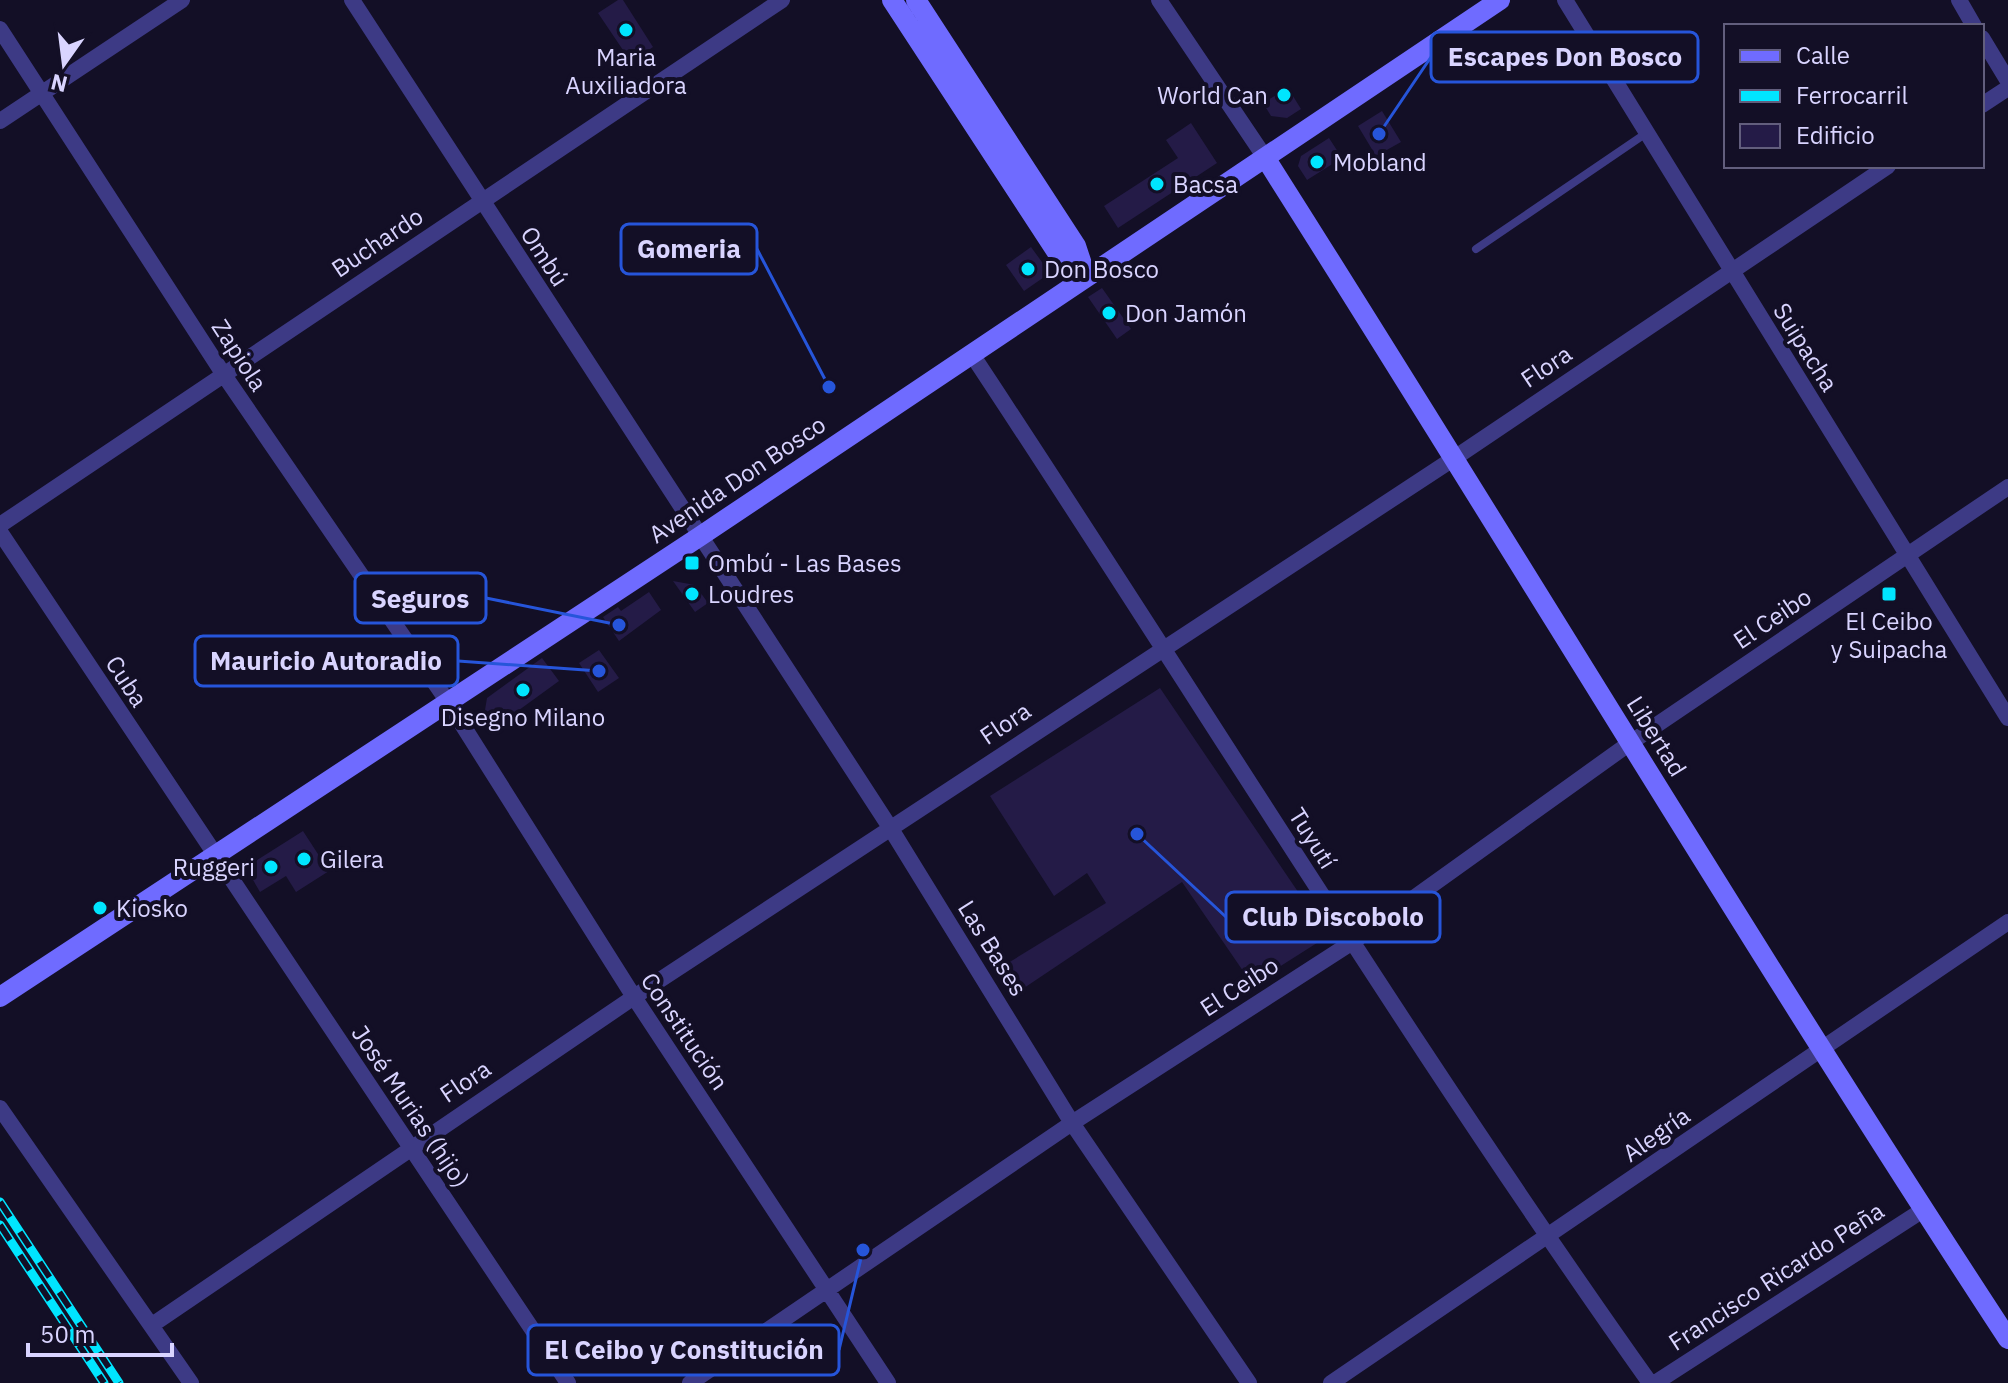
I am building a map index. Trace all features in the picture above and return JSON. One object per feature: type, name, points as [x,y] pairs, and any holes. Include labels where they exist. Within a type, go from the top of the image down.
[{"type":"main road","points":[[892,0],[1060,257],[1086,276]]},
{"type":"main road","points":[[916,0],[1076,246],[1086,276]]},
{"type":"main road","name":"Avenida Don Bosco","points":[[0,997],[699,537],[1500,0]]},
{"type":"main road","name":"Libertad","points":[[1266,159],[1456,457],[1821,1050],[2008,1339]]},
{"type":"street","points":[[0,121],[182,0]]},
{"type":"street","name":"Ombú","points":[[352,0],[699,537]]},
{"type":"street","name":"Buchardo","points":[[0,525],[782,0]]},
{"type":"street","points":[[1159,0],[1266,159]]},
{"type":"street","name":"Suipacha","points":[[1565,0],[2008,718]]},
{"type":"street","points":[[1959,0],[1973,24]]},
{"type":"street","name":"Zapiola","points":[[0,29],[224,375],[448,702]]},
{"type":"street","points":[[1984,41],[2008,81]]},
{"type":"street","points":[[1984,104],[2008,88]]},
{"type":"street","name":"Flora","points":[[152,1325],[634,997],[1456,457],[1885,168]]},
{"type":"street","name":"Tuyutí","points":[[971,353],[1165,646],[1351,943],[1547,1238],[1653,1383]]},
{"type":"street","name":"El Ceibo","points":[[690,1383],[1072,1123],[1351,943],[1630,743],[2008,487]]},
{"type":"street","name":"Cuba","points":[[0,532],[214,856]]},
{"type":"street","name":"Las Bases","points":[[699,537],[891,829],[1072,1123],[1249,1383]]},
{"type":"street","name":"Constitución","points":[[448,702],[634,997],[888,1383]]},
{"type":"street","name":"José Murias (hijo)","points":[[214,856],[568,1383]]},
{"type":"street","name":"Alegría","points":[[1331,1383],[2008,922]]},
{"type":"street","points":[[0,1108],[191,1383]]},
{"type":"street","name":"Francisco Ricardo Peña","points":[[1653,1383],[1923,1210]]},
{"type":"lane","points":[[1476,249],[1645,134]]},
{"type":"building","name":"Maria Auxiliadora","points":[[623,0],[653,47],[631,62],[598,13]]},
{"type":"building","name":"World Can","points":[[1288,88],[1301,109],[1287,118],[1271,116],[1263,103]]},
{"type":"building","points":[[1382,111],[1401,142],[1376,156],[1358,126]]},
{"type":"building","points":[[1191,123],[1217,163],[1118,228],[1104,206],[1178,158],[1166,140]]},
{"type":"building","name":"Mobland","points":[[1329,138],[1342,158],[1307,180],[1298,166],[1301,156]]},
{"type":"building","name":"Don Bosco","points":[[1031,247],[1050,273],[1024,291],[1006,265]]},
{"type":"building","name":"Don Jamón","points":[[1102,288],[1131,329],[1117,339],[1088,297]]},
{"type":"building","name":"Loudres","points":[[673,581],[695,585],[708,603],[695,612]]},
{"type":"building","points":[[649,592],[661,610],[619,641],[603,617],[618,607],[621,611]]},
{"type":"building","points":[[599,650],[619,678],[598,692],[579,663]]},
{"type":"building","name":"Disegno Milano","points":[[542,658],[559,681],[497,726],[485,710],[487,698]]},
{"type":"building","points":[[1160,688],[1328,936],[1252,984],[1182,882],[1024,988],[1008,963],[1106,903],[1087,873],[1054,896],[990,796]]},
{"type":"building","points":[[303,831],[329,871],[296,892],[286,876],[260,892],[249,873],[251,864]]},
{"type":"railway","points":[[0,1202],[119,1383]]},
{"type":"railway","points":[[0,1225],[104,1383]]},
{"type":"place","name":"Maria Auxiliadora","points":[[626,30]]},
{"type":"place","name":"World Can","points":[[1284,95]]},
{"type":"place","name":"Escapes Don Bosco","points":[[1379,134]]},
{"type":"place","name":"Mobland","points":[[1317,162]]},
{"type":"place","name":"Bacsa","points":[[1157,184]]},
{"type":"place","name":"Don Bosco","points":[[1028,269]]},
{"type":"place","name":"Don Jamón","points":[[1109,313]]},
{"type":"place","name":"Gomeria","points":[[829,387]]},
{"type":"place","name":"Ombú - Las Bases","points":[[692,563]]},
{"type":"place","name":"Loudres","points":[[692,594]]},
{"type":"place","name":"El Ceibo y Suipacha","points":[[1889,594]]},
{"type":"place","name":"Seguros","points":[[619,625]]},
{"type":"place","name":"Mauricio Autoradio","points":[[599,671]]},
{"type":"place","name":"Disegno Milano","points":[[523,690]]},
{"type":"place","name":"Club Discobolo","points":[[1137,834]]},
{"type":"place","name":"Gilera","points":[[304,859]]},
{"type":"place","name":"Ruggeri","points":[[271,867]]},
{"type":"place","name":"Kiosko","points":[[100,908]]},
{"type":"place","name":"El Ceibo y Constitución","points":[[863,1250]]}]
